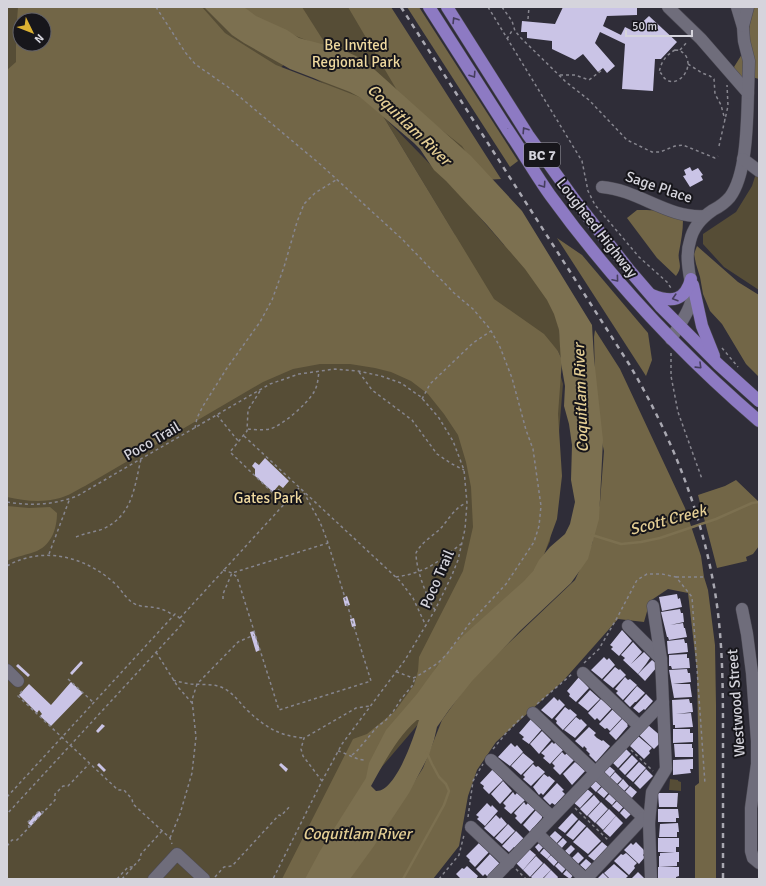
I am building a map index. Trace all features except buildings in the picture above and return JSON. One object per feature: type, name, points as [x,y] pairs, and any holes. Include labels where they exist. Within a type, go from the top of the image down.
[{"type":"main road","name":"Lougheed Highway","points":[[429,7],[550,194],[612,275],[671,339],[714,381],[759,421]]},
{"type":"main road","name":"Lougheed Highway","points":[[447,7],[528,135],[610,246],[650,294],[718,364],[759,401]]},
{"type":"main road","points":[[650,294],[665,300],[679,297],[686,291],[692,282]]},
{"type":"main road","points":[[692,282],[702,326],[718,364]]},
{"type":"street","points":[[668,7],[702,39],[748,93]]},
{"type":"street","points":[[671,339],[691,302],[693,291],[688,256],[690,242],[695,228],[700,220],[730,197],[737,182],[743,159],[747,122],[749,60],[744,41],[743,27],[737,7]]},
{"type":"street","points":[[743,27],[748,7]]},
{"type":"street","points":[[743,159],[759,171]]},
{"type":"street","name":"Sage Place","points":[[602,187],[616,189],[634,195],[676,213],[705,216]]},
{"type":"street","points":[[651,879],[646,820],[652,792],[666,770],[661,660],[652,606]]},
{"type":"street","name":"Westwood Street","points":[[742,609],[752,673],[756,712],[758,764],[752,792],[751,851],[754,858],[759,863]]},
{"type":"street","points":[[628,626],[661,660]]},
{"type":"street","points":[[7,670],[20,686]]},
{"type":"street","points":[[583,673],[639,726]]},
{"type":"street","points":[[493,879],[663,702]]},
{"type":"street","points":[[533,713],[646,820]]},
{"type":"street","points":[[491,760],[552,817]]},
{"type":"street","points":[[537,833],[585,879],[646,820]]},
{"type":"street","points":[[471,827],[509,863]]},
{"type":"street","points":[[154,879],[177,854],[197,877]]},
{"type":"path","points":[[156,7],[185,52],[195,64],[228,87],[321,165],[402,239],[454,293],[473,309],[491,331],[500,347],[512,378],[526,430],[533,449],[541,506],[539,526],[534,542],[506,584],[469,624],[447,654],[438,663],[413,678],[396,672]]},
{"type":"path","points":[[488,7],[582,161],[588,191],[596,205],[639,257],[671,287]]},
{"type":"path","points":[[502,7],[512,21],[514,28],[521,38],[589,100],[626,140],[638,144],[652,152],[660,152],[675,146],[683,145],[715,158],[718,156]]},
{"type":"path","points":[[528,19],[529,7]]},
{"type":"path","points":[[507,39],[514,28]]},
{"type":"path","points":[[688,64],[685,74],[676,82],[668,81],[661,73],[659,73],[662,61],[670,53],[675,50],[683,52],[687,58],[688,64],[714,79],[715,94],[721,105],[725,120]]},
{"type":"path","points":[[560,75],[575,75],[589,80],[602,70]]},
{"type":"path","points":[[719,146],[728,106],[728,81]]},
{"type":"path","points":[[196,428],[197,418],[203,406],[270,305],[284,267],[296,222],[304,204],[315,193],[336,180]]},
{"type":"path","points":[[422,399],[430,384],[473,343],[491,331]]},
{"type":"path","points":[[671,339],[671,376],[678,412],[702,479]]},
{"type":"path","points":[[720,346],[740,370]]},
{"type":"path","name":"Poco Trail","points":[[7,502],[45,504],[70,498],[91,488],[270,384],[299,374],[319,370],[335,369],[358,371],[381,376],[401,383],[422,399],[439,418],[453,441],[464,470],[467,503],[466,523],[463,543],[454,571],[426,626],[396,672],[348,734],[338,751],[273,879]]},
{"type":"path","points":[[248,429],[268,429],[277,426],[299,408],[314,392],[319,370]]},
{"type":"path","points":[[358,371],[372,390],[412,420],[437,454],[464,470]]},
{"type":"path","points":[[260,390],[248,410],[248,429],[240,442],[230,452],[274,494],[278,489],[288,499]]},
{"type":"path","points":[[217,415],[240,442]]},
{"type":"path","points":[[244,436],[396,577],[410,595],[426,626]]},
{"type":"path","points":[[76,537],[103,528],[122,515],[129,505],[133,494],[141,459]]},
{"type":"path","points":[[180,618],[299,488]]},
{"type":"path","points":[[223,570],[232,573],[237,577],[254,635],[279,710],[371,681],[328,543],[320,522],[304,493]]},
{"type":"path","points":[[48,555],[70,498]]},
{"type":"path","points":[[435,610],[428,598],[419,571],[416,555],[417,551],[440,529],[453,513],[462,505],[467,503]]},
{"type":"path","points":[[223,599],[223,594],[232,573],[328,543]]},
{"type":"path","points":[[396,577],[419,571],[437,562],[463,543]]},
{"type":"path","points":[[7,566],[29,557],[48,555],[70,558],[89,565],[115,583],[133,603],[141,607],[157,607],[174,616],[175,614],[184,622],[7,814]]},
{"type":"path","points":[[676,577],[704,577]]},
{"type":"path","points":[[7,797],[174,616]]},
{"type":"path","points":[[20,686],[18,696],[118,790],[124,790],[132,799],[133,804],[170,838],[180,814],[192,773],[196,737],[192,703],[197,684],[238,642],[254,635]]},
{"type":"path","points":[[156,652],[173,680],[192,703]]},
{"type":"path","points":[[352,755],[377,727],[393,712],[401,698],[412,686],[415,677]]},
{"type":"path","points":[[68,679],[94,702]]},
{"type":"path","points":[[173,680],[210,685],[225,689],[256,717],[276,732],[289,737],[304,738],[356,708],[365,705],[370,706]]},
{"type":"path","points":[[195,680],[197,684]]},
{"type":"path","points":[[304,738],[301,749],[303,756],[322,781]]},
{"type":"path","points":[[631,750],[653,772]]},
{"type":"path","points":[[338,751],[366,760]]},
{"type":"path","points":[[7,846],[12,840],[17,840],[29,828],[55,800],[55,794],[63,786],[68,786],[89,763]]},
{"type":"path","points":[[571,805],[612,844]]},
{"type":"path","points":[[213,879],[224,867],[232,866],[279,815],[281,816],[290,806]]},
{"type":"path","points":[[29,828],[28,822],[38,811],[44,812]]},
{"type":"path","points":[[122,879],[140,859],[140,854],[162,831]]},
{"type":"path","points":[[509,863],[526,879]]},
{"type":"path","points":[[117,879],[128,867],[133,867]]},
{"type":"green space","name":"Gates Park","points":[[7,7],[254,7],[283,31],[270,19],[262,7],[375,7],[536,256],[524,250],[530,273],[553,306],[559,329],[562,360],[558,351],[551,344],[563,384],[550,541],[523,601],[285,879],[7,879]],"holes":[[[301,46],[313,53],[299,69],[326,85],[372,107],[397,124],[438,165],[463,180],[499,218],[523,249],[504,245],[462,197],[383,116],[455,235],[407,226],[390,240],[362,254],[224,178],[179,207],[164,194]]]},
{"type":"green space","points":[[759,164],[759,290],[724,267],[703,244],[703,234],[736,212],[752,186]]},
{"type":"green space","points":[[670,779],[681,782],[681,791],[669,790]]},
{"type":"shaded area","points":[[18,7],[202,7],[225,33],[276,65],[362,98],[383,116],[494,299],[544,334],[558,351],[562,360],[558,414],[562,476],[557,519],[543,557],[529,577],[437,666],[351,809],[306,879],[282,879],[353,739],[367,734],[395,711],[414,685],[418,671],[419,657],[463,571],[473,527],[471,487],[466,462],[458,435],[428,394],[411,381],[391,372],[375,368],[350,364],[320,364],[293,369],[263,382],[66,496],[54,500],[40,501],[7,497],[7,70],[16,62],[16,52],[52,52],[52,12],[18,12]]},
{"type":"shaded area","points":[[244,7],[302,7],[328,48],[271,25],[250,13]]},
{"type":"shaded area","points":[[348,7],[391,7],[501,179],[484,180],[462,146],[398,92]]},
{"type":"shaded area","points":[[407,7],[419,7],[518,161],[510,167]]},
{"type":"shaded area","points":[[727,7],[759,7],[759,79],[752,77],[739,80],[734,67],[747,46],[736,9]]},
{"type":"shaded area","points":[[637,210],[661,211],[683,220],[679,255],[680,269],[676,276],[657,258],[627,218]]},
{"type":"shaded area","points":[[557,238],[582,255],[648,333],[652,360],[646,376]]},
{"type":"shaded area","points":[[697,246],[738,282],[759,295],[759,377],[746,364],[722,324],[710,311],[703,294],[694,254]]},
{"type":"shaded area","points":[[595,330],[620,369],[685,508],[701,556],[704,577],[708,590],[715,645],[716,879],[695,879],[695,786],[699,783],[697,671],[688,593],[668,589],[650,601],[644,622],[618,619],[563,681],[496,742],[477,770],[468,796],[459,846],[433,879],[349,879],[381,835],[423,768],[442,720],[474,676],[575,580],[592,544],[600,502],[604,451],[596,415]]},
{"type":"shaded area","points":[[736,480],[759,502],[759,546],[753,554],[746,557],[747,561],[717,568],[698,495],[725,486]]},
{"type":"shaded area","points":[[7,506],[29,508],[50,507],[57,513],[53,535],[42,548],[30,554],[7,561]]},
{"type":"water","name":"Coquitlam River","points":[[204,7],[244,7],[256,16],[287,30],[299,38],[341,49],[358,57],[375,70],[471,156],[522,211],[592,325],[603,440],[599,519],[588,559],[571,583],[520,631],[472,681],[449,710],[437,727],[429,755],[409,793],[350,879],[305,879],[320,851],[366,778],[369,763],[386,730],[417,694],[448,651],[524,581],[550,547],[565,534],[570,524],[575,502],[571,480],[572,445],[569,424],[564,406],[565,386],[561,363],[559,330],[554,314],[547,300],[525,269],[487,225],[434,170],[420,149],[414,143],[361,98],[350,92],[290,69],[232,35]],"holes":[[[417,720],[419,720],[413,738],[397,773],[390,783],[383,789],[376,791],[371,786],[386,759],[403,734]]]},
{"type":"waterway","name":"Scott Creek","points":[[592,535],[621,544],[641,542],[660,538],[716,519],[752,503],[759,502]]},
{"type":"waterway","points":[[403,879],[444,805],[449,791],[446,784],[439,777],[427,753]]},
{"type":"railway","points":[[401,7],[629,364],[671,446],[693,503],[709,562],[720,629],[723,703],[723,879]]},
{"type":"park label","name":"Be Invited Regional Park","points":[[356,54]]}]
